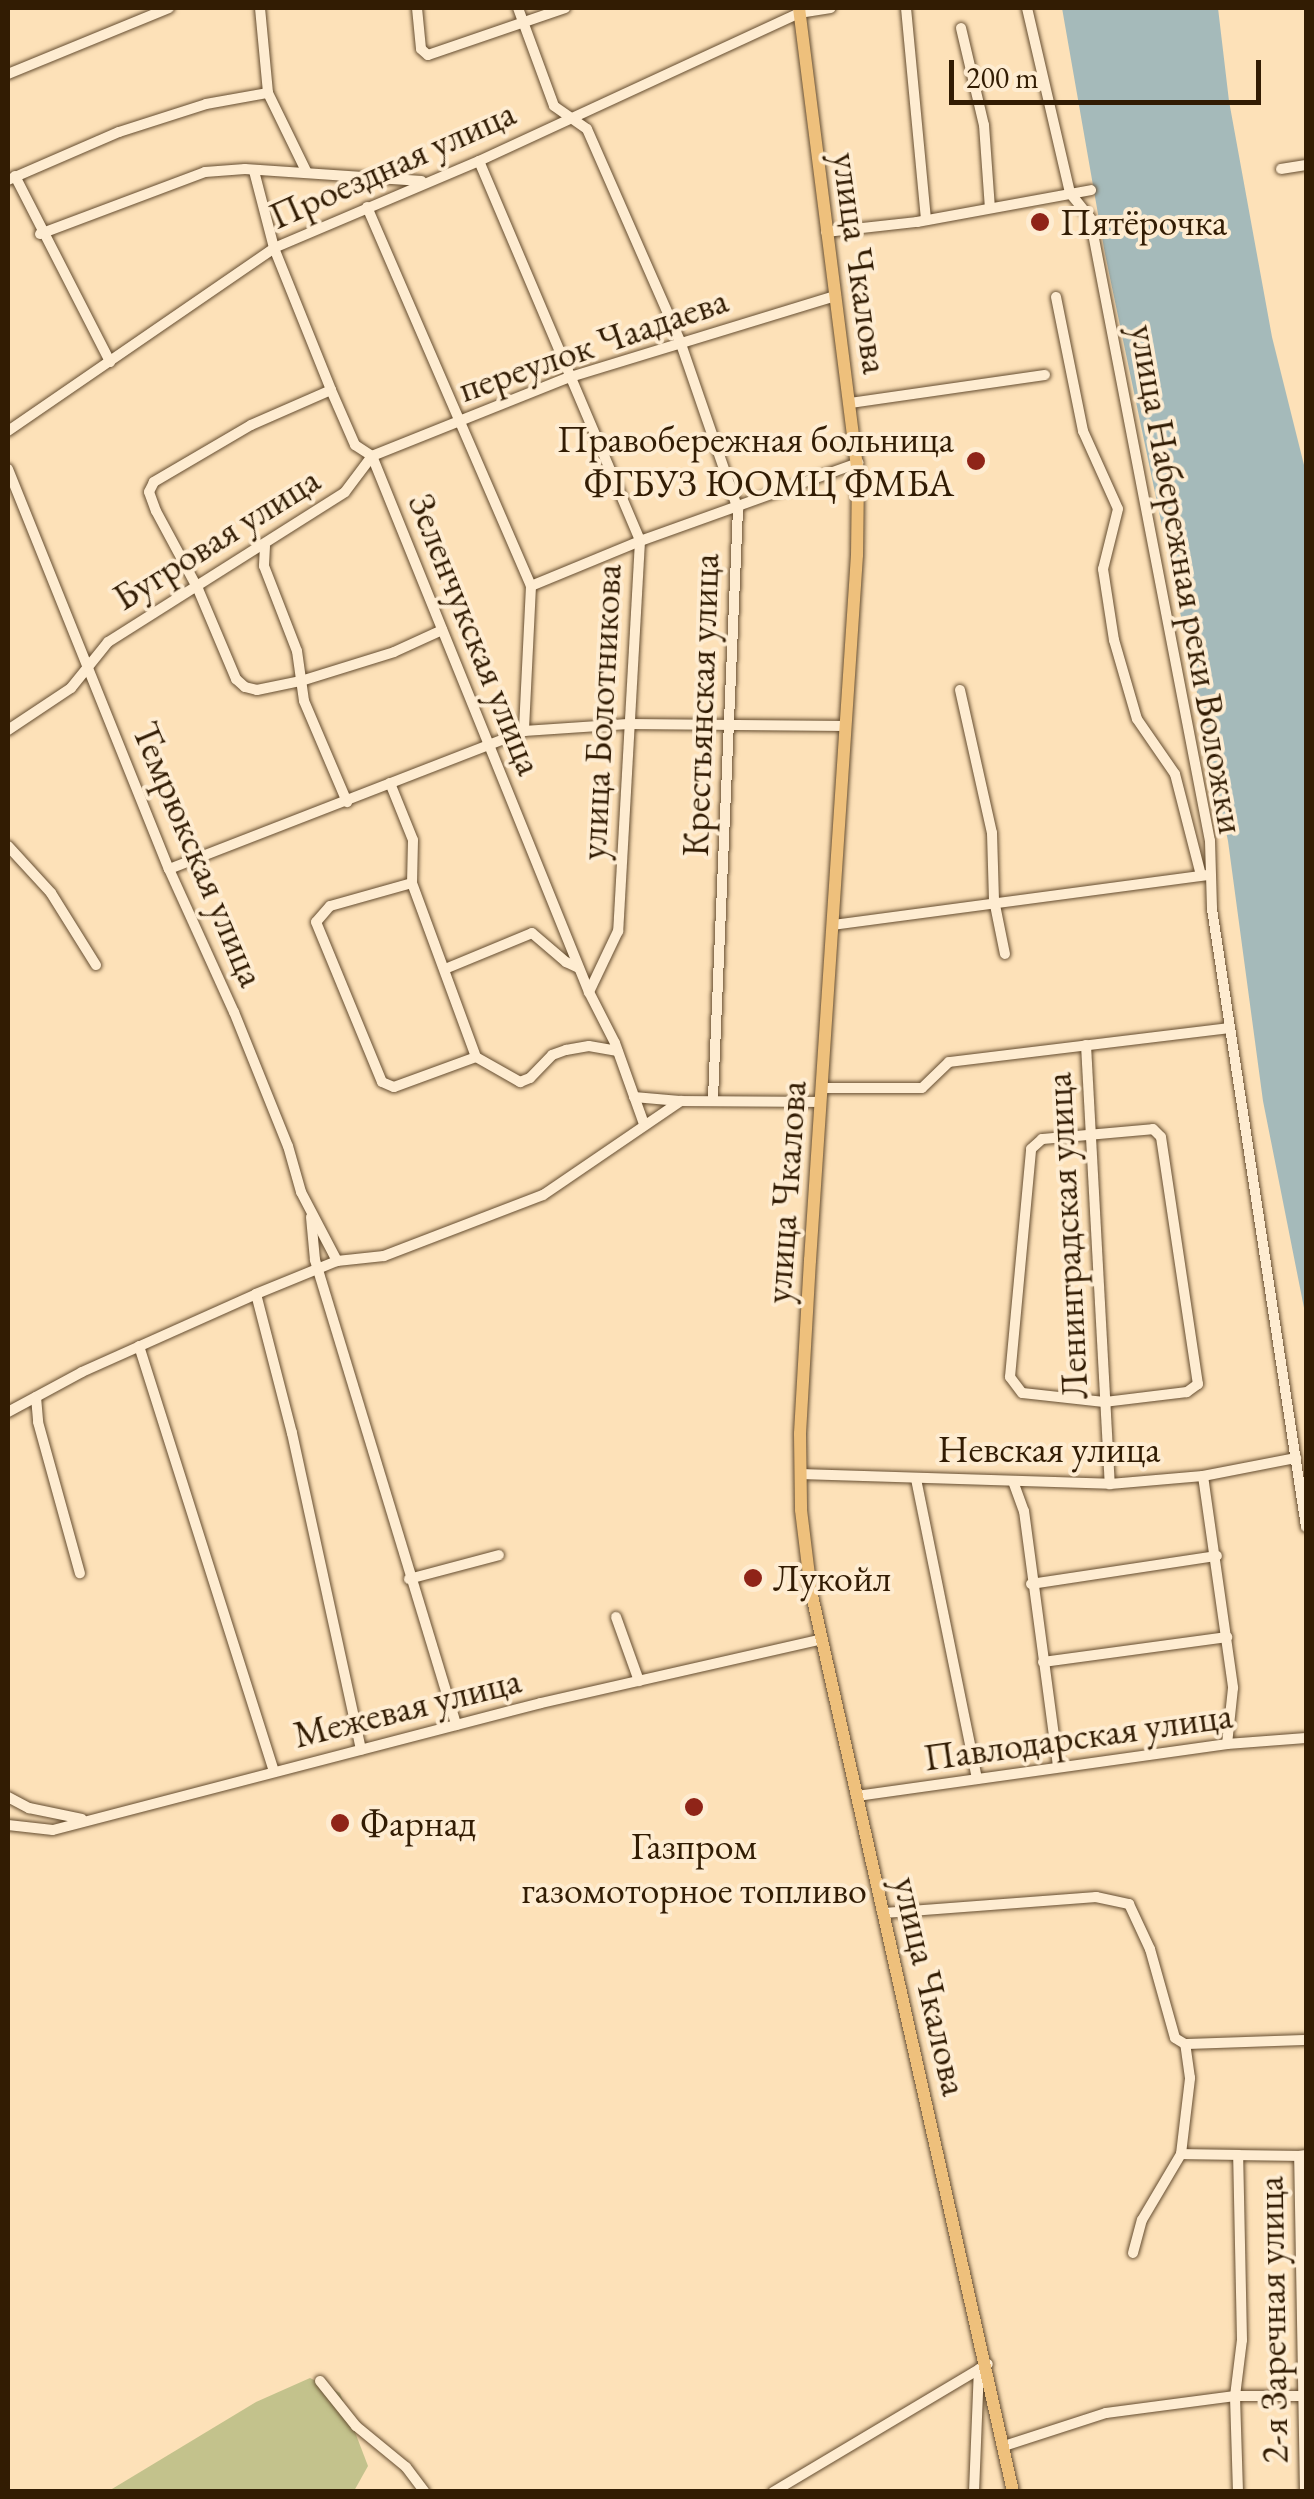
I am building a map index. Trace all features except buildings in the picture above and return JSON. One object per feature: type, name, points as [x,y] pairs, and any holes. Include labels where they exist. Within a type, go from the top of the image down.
[{"type":"main road","name":"улица Чкалова","points":[[799,10],[858,463],[846,726],[800,1474],[806,1558],[1013,2492]]},
{"type":"street","points":[[8,74],[168,8]]},
{"type":"street","points":[[260,8],[268,93],[307,173]]},
{"type":"street","points":[[417,8],[424,54],[565,8]]},
{"type":"street","name":"Крестьянская улица","points":[[518,8],[554,106],[587,129],[680,341],[738,509],[713,1098]]},
{"type":"street","name":"Проездная улица","points":[[8,431],[274,248],[479,162],[799,10],[831,8]]},
{"type":"street","points":[[906,8],[926,220]]},
{"type":"street","name":"улица Набережная реки Воложки","points":[[1028,8],[1070,192],[1090,218],[1210,841],[1204,875],[1306,1528]]},
{"type":"street","points":[[962,28],[984,125],[990,208]]},
{"type":"street","points":[[110,362],[11,178],[119,132],[206,104],[268,93]]},
{"type":"street","name":"улица Болотникова","points":[[479,162],[567,378],[640,541],[618,931],[589,992]]},
{"type":"street","points":[[1280,169],[1306,166]]},
{"type":"street","points":[[40,234],[185,176],[254,171],[428,182]]},
{"type":"street","name":"Зеленчукская улица","points":[[254,171],[274,248],[331,390],[355,445],[372,456],[579,968],[618,1051],[644,1124]]},
{"type":"street","points":[[826,232],[926,220],[1091,190]]},
{"type":"street","points":[[367,208],[532,586],[524,731]]},
{"type":"street","name":"переулок Чаадаева","points":[[372,456],[567,378],[836,296]]},
{"type":"street","points":[[832,925],[994,900],[1204,875],[1175,774],[1137,719],[1114,640],[1103,569],[1118,509],[1082,431],[1056,297]]},
{"type":"street","points":[[850,403],[1045,376]]},
{"type":"street","points":[[331,390],[199,453],[152,485],[156,511],[198,589],[239,684],[257,690],[302,681],[394,652],[442,630]]},
{"type":"street","name":"Бугровая улица","points":[[8,730],[71,688],[108,642],[198,589],[346,492],[372,456]]},
{"type":"street","points":[[532,586],[640,541],[858,463]]},
{"type":"street","name":"Темрюкская улица","points":[[8,469],[169,869],[234,1012],[310,1210],[337,1261]]},
{"type":"street","points":[[265,546],[264,566],[297,652],[318,738],[346,802]]},
{"type":"street","points":[[960,690],[992,833],[994,900],[1005,954]]},
{"type":"street","points":[[169,869],[524,731],[628,724],[846,726]]},
{"type":"street","points":[[390,782],[414,840],[412,884],[476,1057],[520,1082],[530,1078],[552,1055],[566,1050],[588,1046],[618,1051]]},
{"type":"street","points":[[8,846],[51,893],[96,966]]},
{"type":"street","points":[[412,884],[330,906],[316,922],[379,1078],[386,1085],[394,1087],[476,1057]]},
{"type":"street","points":[[445,969],[532,933],[579,968]]},
{"type":"street","points":[[634,1096],[681,1101],[922,1088],[949,1062],[1229,1028]]},
{"type":"street","name":"Ленинградская улица","points":[[1086,1045],[1110,1484]]},
{"type":"street","points":[[8,1412],[139,1346],[256,1294],[319,1272],[337,1261],[384,1256],[542,1195],[681,1101]]},
{"type":"street","points":[[1154,1129],[1160,1134],[1198,1380],[1187,1392],[1104,1402],[1029,1396],[1017,1390],[1010,1377],[1031,1149],[1042,1139],[1092,1136],[1154,1129]]},
{"type":"street","points":[[310,1210],[319,1272],[456,1725]]},
{"type":"street","points":[[256,1294],[292,1433],[361,1750]]},
{"type":"street","points":[[139,1346],[274,1772]]},
{"type":"street","points":[[36,1397],[38,1422],[80,1573]]},
{"type":"street","name":"Невская улица","points":[[800,1474],[1014,1484],[1110,1484],[1203,1476],[1296,1458]]},
{"type":"street","points":[[1203,1476],[1233,1688],[1227,1744]]},
{"type":"street","points":[[916,1479],[977,1778]]},
{"type":"street","points":[[1014,1484],[1024,1510],[1058,1767]]},
{"type":"street","points":[[409,1579],[500,1555]]},
{"type":"street","points":[[1031,1584],[1217,1556]]},
{"type":"street","points":[[616,1617],[640,1681]]},
{"type":"street","points":[[1042,1662],[1227,1637]]},
{"type":"street","name":"Межевая улица","points":[[8,1824],[42,1830],[89,1820],[456,1725],[822,1639]]},
{"type":"street","name":"Павлодарская улица","points":[[857,1796],[1227,1744],[1306,1738]]},
{"type":"street","points":[[8,1796],[29,1808],[89,1820]]},
{"type":"street","points":[[884,1914],[1096,1897],[1129,1904],[1150,1949],[1170,2029],[1185,2044],[1190,2078],[1181,2154],[1142,2220],[1133,2253]]},
{"type":"street","points":[[1185,2044],[1306,2040]]},
{"type":"street","points":[[1181,2154],[1303,2156]]},
{"type":"street","points":[[1238,2155],[1242,2340],[1234,2396],[1238,2492]]},
{"type":"street","name":"2-я Заречная улица","points":[[1303,2156],[1305,2492]]},
{"type":"street","points":[[773,2492],[983,2366]]},
{"type":"street","points":[[974,2492],[983,2366]]},
{"type":"street","points":[[320,2381],[356,2426],[406,2466],[425,2492]]},
{"type":"street","points":[[1004,2446],[1106,2414],[1234,2396],[1303,2396]]},
{"type":"shaded area","points":[[1062,8],[1218,8],[1229,101],[1272,337],[1306,473],[1306,1318],[1263,1101],[1228,841],[1105,254]]},
{"type":"shaded area","points":[[310,2378],[340,2393],[368,2466],[354,2491],[107,2492],[256,2402]]},
{"type":"place","name":"Пятёрочка","points":[[1040,222]]},
{"type":"place","name":"Правобережная больница ФГБУЗ ЮОМЦ ФМБА","points":[[976,461]]},
{"type":"place","name":"Лукойл","points":[[753,1578]]},
{"type":"place","name":"Газпром газомоторное топливо","points":[[694,1807]]},
{"type":"place","name":"Фарнад","points":[[340,1823]]}]
